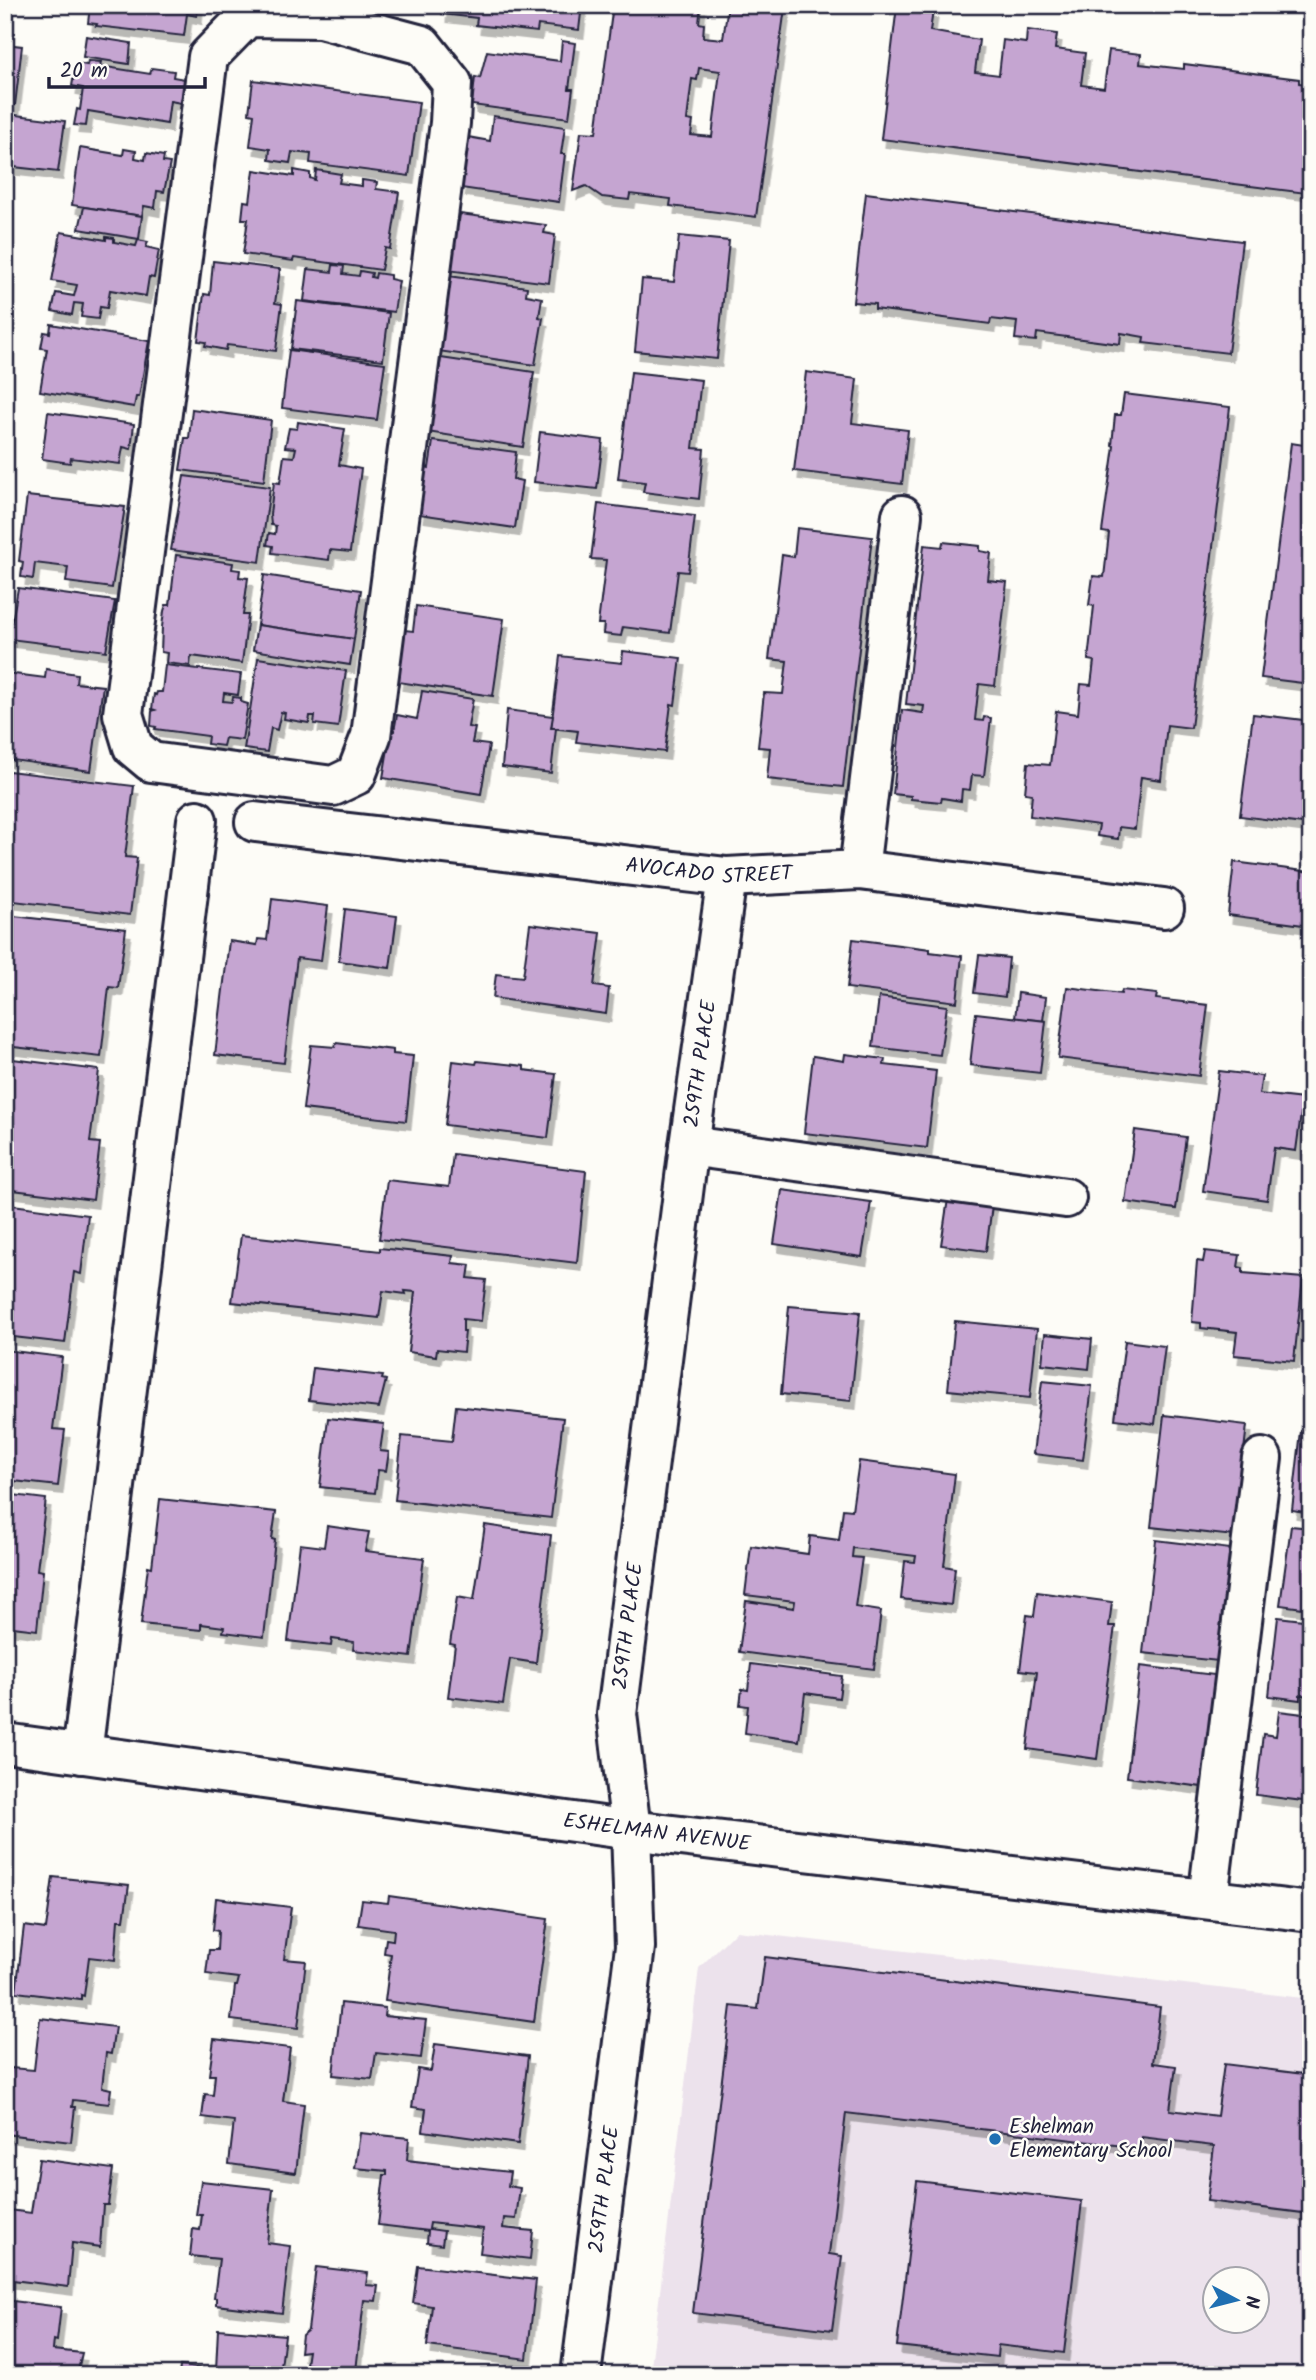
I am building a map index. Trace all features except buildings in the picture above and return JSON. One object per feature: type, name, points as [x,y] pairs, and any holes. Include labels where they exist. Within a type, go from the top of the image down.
[{"type":"street","points":[[315,12],[422,46],[452,83],[450,123],[371,736],[356,775],[333,786],[151,762],[133,747],[123,714],[208,57],[247,17],[315,12]]},
{"type":"street","points":[[859,870],[902,515]]},
{"type":"street","points":[[82,1754],[197,820]]},
{"type":"street","name":"AVOCADO STREET","points":[[255,822],[727,877],[859,870],[1164,908]]},
{"type":"street","name":"259TH PLACE","points":[[581,2375],[635,1947],[631,1830],[617,1714],[689,1146],[727,877]]},
{"type":"street","points":[[689,1146],[1066,1198]]},
{"type":"street","points":[[1208,1899],[1262,1458]]},
{"type":"street","name":"ESHELMAN AVENUE","points":[[5,1743],[631,1830],[1311,1912]]},
{"type":"shaded area","name":"Eshelman Elementary School","points":[[736,1931],[1311,1999],[1311,2375],[650,2375],[699,1968]]},
{"type":"place","name":"Eshelman Elementary School","points":[[995,2139]]}]
